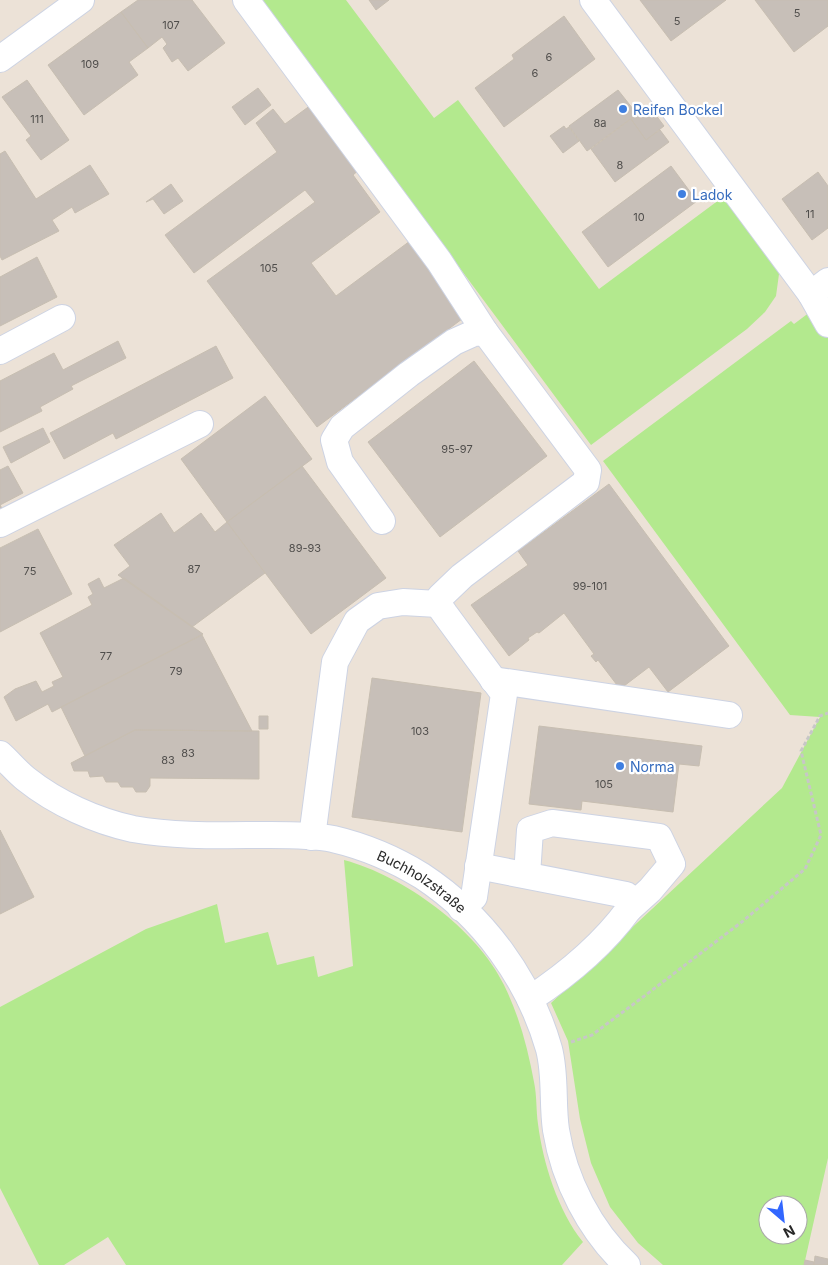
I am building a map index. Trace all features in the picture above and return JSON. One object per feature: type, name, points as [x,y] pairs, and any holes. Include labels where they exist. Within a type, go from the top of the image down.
[{"type":"street","points":[[0,59],[81,0]]},
{"type":"street","points":[[246,0],[439,261],[485,332],[588,470],[586,482],[462,576],[440,597],[438,604]]},
{"type":"street","points":[[593,0],[819,288],[828,324]]},
{"type":"street","points":[[0,351],[62,318]]},
{"type":"street","points":[[382,522],[340,462],[334,440],[342,427],[409,374],[454,342],[474,332],[485,332]]},
{"type":"street","points":[[0,524],[200,424]]},
{"type":"street","points":[[312,837],[335,662],[357,621],[378,606],[403,602],[438,604]]},
{"type":"street","points":[[438,604],[504,694],[485,868],[467,914]]},
{"type":"street","points":[[493,680],[729,715]]},
{"type":"street","name":"Buchholzstraße","points":[[0,754],[26,780],[82,812],[133,828],[195,835],[333,839],[382,856],[422,876],[467,914],[496,943],[530,999],[549,1049],[553,1071],[556,1131],[567,1173],[586,1213],[611,1250],[627,1265]]},
{"type":"street","points":[[526,875],[530,830],[552,823],[659,837],[672,864],[650,890],[629,909],[612,933],[565,977],[530,999]]},
{"type":"street","points":[[485,868],[626,895],[629,909]]},
{"type":"path","points":[[549,1049],[592,1035],[743,921],[805,869],[821,835],[801,751],[820,716],[828,713]]},
{"type":"green space","points":[[261,0],[346,0],[434,118],[458,100],[599,289],[727,194],[777,266],[779,274],[776,296],[765,312],[747,329],[591,445]]},
{"type":"green space","points":[[810,312],[828,338],[828,1158],[804,1265],[663,1265],[638,1243],[610,1207],[591,1163],[580,1119],[568,1041],[551,1003],[782,788],[820,717],[790,715],[603,461],[791,321],[794,324]]},
{"type":"green space","points":[[344,860],[391,878],[414,892],[457,925],[492,964],[509,996],[519,1020],[526,1045],[535,1087],[540,1139],[553,1186],[566,1216],[583,1242],[562,1265],[126,1265],[108,1237],[64,1265],[39,1265],[0,1188],[0,1007],[146,929],[217,904],[225,943],[268,932],[277,965],[314,956],[318,977],[353,966]]},
{"type":"building","points":[[138,0],[192,0],[225,43],[188,71],[178,58],[172,62],[163,48],[167,44],[162,37],[148,48],[121,12]]},
{"type":"building","points":[[369,0],[389,0],[376,10]]},
{"type":"building","points":[[640,0],[726,0],[671,41]]},
{"type":"building","points":[[755,0],[828,0],[828,26],[794,52]]},
{"type":"building","points":[[121,12],[148,48],[129,62],[138,75],[84,115],[48,65]]},
{"type":"building","points":[[564,16],[595,59],[504,127],[475,88],[514,59],[512,55]]},
{"type":"building","points":[[27,80],[69,140],[41,160],[26,140],[31,136],[2,97]]},
{"type":"building","points":[[258,88],[271,105],[245,125],[232,107]]},
{"type":"building","points":[[618,90],[637,114],[587,151],[569,126]]},
{"type":"building","points":[[311,105],[360,169],[353,175],[380,212],[311,263],[336,296],[410,241],[466,316],[317,427],[207,281],[315,202],[305,190],[194,273],[165,235],[277,152],[256,123],[273,109],[285,124]]},
{"type":"building","points":[[649,106],[664,126],[646,140],[631,119]]},
{"type":"building","points":[[631,119],[646,140],[660,130],[669,142],[615,182],[591,149]]},
{"type":"building","points":[[564,126],[566,129],[569,127],[579,141],[563,153],[550,136]]},
{"type":"building","points":[[5,151],[36,199],[90,165],[109,194],[75,213],[72,207],[52,220],[59,231],[2,260],[0,256],[0,154]]},
{"type":"building","points":[[671,166],[697,201],[608,267],[582,232]]},
{"type":"building","points":[[818,172],[828,186],[828,228],[812,240],[782,199]]},
{"type":"building","points":[[171,184],[183,201],[164,214],[153,199],[146,202]]},
{"type":"building","points":[[37,257],[57,297],[0,326],[0,277]]},
{"type":"building","points":[[118,341],[126,358],[71,386],[73,389],[40,407],[42,411],[0,432],[0,381],[54,353],[63,370]]},
{"type":"building","points":[[216,346],[233,378],[116,439],[113,433],[64,459],[50,433]]},
{"type":"building","points":[[474,361],[547,456],[440,537],[368,442]]},
{"type":"building","points":[[265,396],[312,459],[227,522],[181,459]]},
{"type":"building","points":[[43,428],[50,442],[11,463],[3,447]]},
{"type":"building","points":[[8,466],[23,493],[0,505],[0,470]]},
{"type":"building","points":[[302,466],[386,578],[311,634],[227,522]]},
{"type":"building","points":[[609,484],[729,646],[668,692],[649,667],[620,689],[598,660],[596,662],[591,656],[594,654],[564,613],[539,633],[537,632],[528,638],[529,640],[509,656],[471,605],[528,565],[518,551]]},
{"type":"building","points":[[161,513],[174,533],[201,513],[215,532],[227,522],[265,573],[192,627],[118,575],[130,566],[114,545]]},
{"type":"building","points":[[38,529],[72,594],[0,632],[0,548]]},
{"type":"building","points":[[99,578],[104,588],[124,578],[203,634],[52,712],[48,704],[16,721],[4,697],[15,689],[36,681],[42,692],[54,686],[52,682],[63,677],[40,633],[92,605],[88,597],[93,594],[88,584]]},
{"type":"building","points":[[202,635],[252,731],[135,730],[85,756],[61,707]]},
{"type":"building","points":[[372,678],[481,693],[462,832],[352,817]]},
{"type":"building","points":[[259,716],[268,716],[268,729],[259,729]]},
{"type":"building","points":[[539,726],[702,746],[699,766],[679,764],[673,812],[582,801],[581,810],[529,804]]},
{"type":"building","points":[[135,730],[259,731],[259,779],[150,778],[150,786],[146,792],[136,792],[133,787],[121,787],[118,782],[106,782],[103,776],[90,777],[88,771],[74,771],[71,763]]},
{"type":"building","points":[[0,830],[34,897],[0,914]]},
{"type":"building","points":[[815,1256],[828,1259],[828,1265],[814,1265]]},
{"type":"building","points":[[805,1260],[814,1262],[814,1265],[804,1265]]},
{"type":"place","name":"Reifen Bockel","points":[[623,109]]},
{"type":"place","name":"Ladok","points":[[682,194]]},
{"type":"place","name":"Norma","points":[[620,766]]}]
